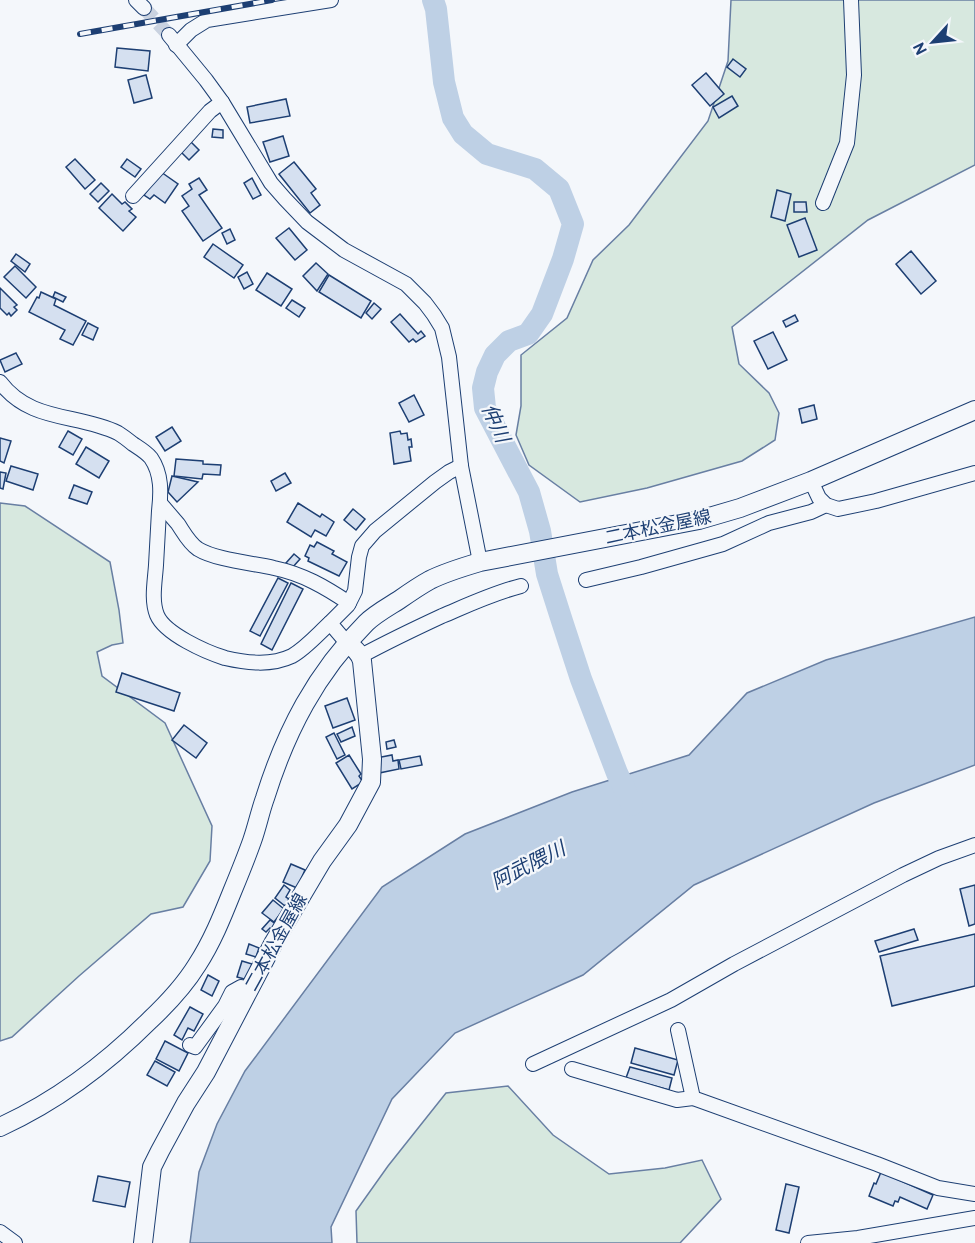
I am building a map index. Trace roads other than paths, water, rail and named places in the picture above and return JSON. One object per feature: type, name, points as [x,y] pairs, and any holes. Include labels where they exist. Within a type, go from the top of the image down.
[{"type":"main road","name":"二本松金屋線","points":[[0,1127],[45,1104],[110,1057],[181,989],[213,937],[253,840],[265,797],[308,695],[347,643],[388,606],[428,581],[455,569],[480,562],[699,520],[740,508],[811,481],[975,410]]},
{"type":"main road","points":[[347,643],[361,656]]},
{"type":"main road","name":"二本松金屋線","points":[[143,1243],[152,1167],[292,911],[322,861],[348,825],[371,782],[372,759],[361,656]]},
{"type":"street","points":[[331,0],[207,20],[173,40],[222,102],[271,183],[285,199],[307,222],[344,250],[406,284],[425,303],[442,328],[449,357],[461,466],[480,562]]},
{"type":"street","points":[[823,203],[847,143],[854,75],[850,0]]},
{"type":"street","points":[[133,196],[210,111],[222,102]]},
{"type":"street","points":[[0,382],[11,394],[34,409],[85,422],[118,434],[146,453],[158,472],[161,494],[154,600],[159,618],[170,630],[189,642],[217,655],[238,660],[255,663],[275,661],[291,656],[302,649],[349,603],[355,591],[362,546],[375,531],[448,472],[461,466]]},
{"type":"street","points":[[811,481],[819,498],[826,505],[838,509],[876,501],[975,472]]},
{"type":"street","points":[[160,503],[190,542],[199,549],[212,555],[301,575],[349,603]]},
{"type":"street","points":[[586,580],[723,544],[769,523],[811,512],[826,505]]},
{"type":"street","points":[[361,656],[465,606],[521,586]]},
{"type":"street","points":[[330,623],[347,643]]},
{"type":"street","points":[[533,1064],[671,1000],[903,875],[939,858],[975,845]]},
{"type":"street","points":[[190,1045],[195,1047],[225,1006],[232,992],[241,987],[249,989]]},
{"type":"street","points":[[678,1030],[693,1098]]},
{"type":"street","points":[[572,1069],[677,1100],[693,1098],[938,1188],[975,1194]]},
{"type":"street","points":[[808,1243],[858,1238],[975,1218]]},
{"type":"street","points":[[0,1232],[15,1243]]},
{"type":"water","name":"阿武隈川","points":[[975,617],[975,765],[874,803],[694,885],[583,975],[455,1033],[392,1099],[331,1227],[332,1243],[190,1243],[199,1172],[217,1124],[245,1071],[382,887],[465,834],[572,792],[689,755],[747,693],[826,660]]},
{"type":"waterway","name":"仲川","points":[[433,0],[444,82],[453,118],[463,134],[487,154],[535,169],[559,189],[573,224],[563,259],[542,314],[528,334],[509,341],[495,355],[483,388],[485,408],[529,492],[540,531],[547,574],[581,679],[617,773],[632,805]]},
{"type":"tunnel","points":[[144,8],[169,35]]},
{"type":"railway","points":[[80,34],[272,0]]}]
